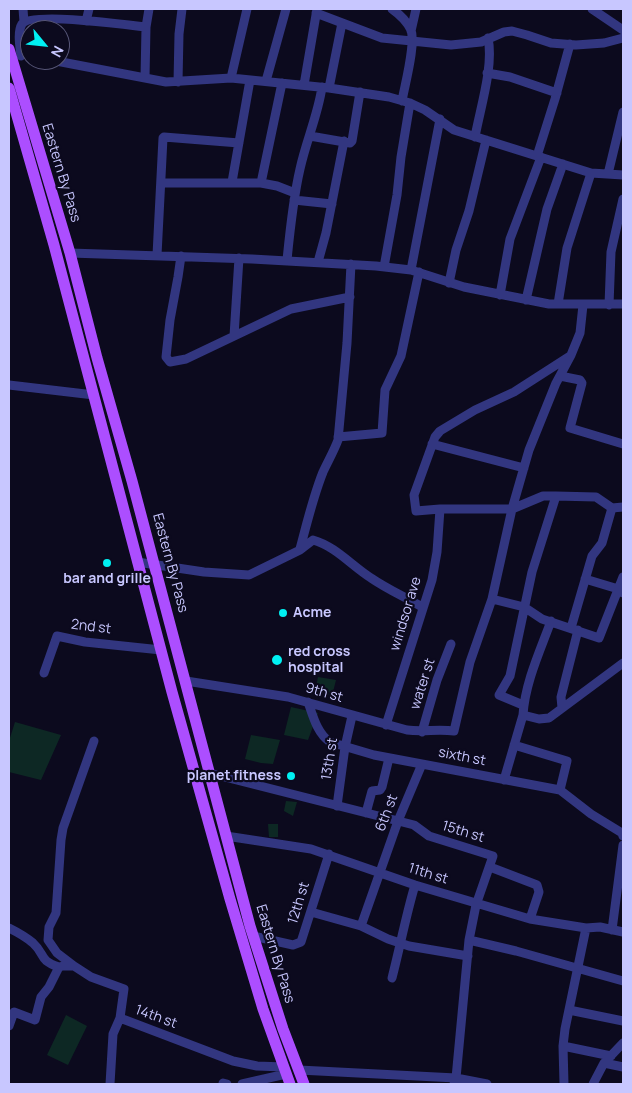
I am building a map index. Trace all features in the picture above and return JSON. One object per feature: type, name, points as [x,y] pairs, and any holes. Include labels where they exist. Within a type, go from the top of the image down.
[{"type":"main road","name":"Eastern By Pass","points":[[18,54],[97,358],[186,681],[208,773],[253,936],[283,1029],[304,1084]]},
{"type":"main road","name":"Eastern By Pass","points":[[9,88],[54,245],[160,650],[250,966],[286,1075]]},
{"type":"street","points":[[86,21],[89,9]]},
{"type":"street","points":[[145,78],[146,27],[149,9]]},
{"type":"street","points":[[178,82],[179,34],[182,9]]},
{"type":"street","points":[[231,78],[246,9]]},
{"type":"street","points":[[266,81],[286,9]]},
{"type":"street","points":[[384,267],[397,195],[413,42],[407,22],[392,9]]},
{"type":"street","points":[[411,31],[416,9]]},
{"type":"street","points":[[592,9],[606,13],[623,30]]},
{"type":"street","points":[[304,85],[317,11],[382,38],[413,42],[451,45],[481,42],[504,32],[527,34],[551,43],[570,44],[604,43],[623,38]]},
{"type":"street","points":[[33,20],[62,20]]},
{"type":"street","points":[[70,20],[146,27]]},
{"type":"street","points":[[287,260],[294,197],[319,103],[326,87],[342,23]]},
{"type":"street","points":[[18,54],[20,29]]},
{"type":"street","points":[[475,137],[490,53],[488,38]]},
{"type":"street","points":[[500,295],[510,239],[539,157],[570,44]]},
{"type":"street","points":[[70,64],[166,82],[231,78],[360,92],[406,102],[440,119],[454,130],[475,137],[591,172],[623,175]]},
{"type":"street","points":[[487,73],[510,77],[557,93]]},
{"type":"street","points":[[232,182],[250,80]]},
{"type":"street","points":[[261,183],[282,83]]},
{"type":"street","points":[[310,136],[350,143],[353,140],[360,92]]},
{"type":"street","points":[[608,174],[623,112]]},
{"type":"street","points":[[338,437],[382,433],[385,390],[404,348],[440,119]]},
{"type":"street","points":[[157,255],[164,137],[239,143]]},
{"type":"street","points":[[449,283],[486,140]]},
{"type":"street","points":[[318,262],[344,142]]},
{"type":"street","points":[[526,300],[548,209],[563,164]]},
{"type":"street","points":[[558,304],[567,248],[591,172]]},
{"type":"street","points":[[161,183],[261,183],[277,186],[294,197],[332,204]]},
{"type":"street","points":[[610,305],[611,252],[623,198]]},
{"type":"street","points":[[70,253],[287,260],[384,267],[415,271],[449,283],[526,300],[558,304],[623,305]]},
{"type":"street","points":[[180,256],[166,357],[167,360],[174,362],[186,359],[291,309],[350,297]]},
{"type":"street","points":[[234,336],[239,258]]},
{"type":"street","points":[[300,550],[310,510],[338,437],[351,264]]},
{"type":"street","points":[[583,305],[580,333],[536,431],[524,468],[512,509],[492,599],[524,607],[542,619],[599,638],[620,592],[623,577]]},
{"type":"street","points":[[571,354],[514,392],[475,410],[440,431],[432,444],[414,499],[416,511],[512,509],[543,496],[596,497],[612,508],[623,507]]},
{"type":"street","points":[[560,376],[580,380],[582,383],[570,428],[623,444]]},
{"type":"street","points":[[9,385],[94,395]]},
{"type":"street","points":[[432,444],[524,468]]},
{"type":"street","points":[[524,705],[499,695],[510,676],[532,572],[556,496]]},
{"type":"street","points":[[562,708],[561,697],[585,579],[592,556],[602,543],[612,508]]},
{"type":"street","name":"windsor ave","points":[[386,724],[422,606],[432,580],[437,552],[440,509]]},
{"type":"street","points":[[137,562],[204,572],[248,575],[300,550],[313,540],[332,549],[372,579],[422,606]]},
{"type":"street","points":[[585,579],[615,588],[620,592]]},
{"type":"street","name":"9th st","points":[[186,681],[288,697],[386,724],[394,728],[422,732],[454,731],[470,662],[492,599]]},
{"type":"street","points":[[504,780],[523,715],[534,668],[551,621]]},
{"type":"street","name":"2nd st","points":[[44,673],[57,636],[85,642],[160,650]]},
{"type":"street","name":"water st","points":[[422,732],[437,680],[451,644]]},
{"type":"street","points":[[523,715],[539,719],[549,718],[623,663]]},
{"type":"street","name":"sixth st","points":[[308,702],[323,738],[330,742],[389,758],[560,790],[591,814],[622,833],[623,836]]},
{"type":"street","name":"13th st","points":[[337,806],[345,747],[352,716]]},
{"type":"street","points":[[74,966],[54,949],[48,940],[47,932],[56,913],[61,840],[94,741]]},
{"type":"street","points":[[514,745],[567,761],[560,790]]},
{"type":"street","points":[[366,813],[372,791],[382,788],[389,758]]},
{"type":"street","name":"6th st","points":[[361,926],[398,821],[422,764]]},
{"type":"street","name":"15th st","points":[[208,773],[414,825],[429,836],[490,854],[492,856],[490,867]]},
{"type":"street","name":"11th st","points":[[226,836],[301,846],[415,885],[530,919],[586,928],[600,927],[623,932]]},
{"type":"street","points":[[612,930],[623,845]]},
{"type":"street","name":"12th st","points":[[253,936],[298,944],[303,938],[329,854]]},
{"type":"street","points":[[455,1081],[469,940],[478,903],[490,867],[537,885],[539,892],[530,919]]},
{"type":"street","points":[[392,978],[415,885]]},
{"type":"street","points":[[311,912],[361,926],[388,940],[401,944],[468,956]]},
{"type":"street","points":[[9,928],[35,945],[44,960],[59,967],[74,966]]},
{"type":"street","points":[[564,1084],[564,1030],[586,928]]},
{"type":"street","points":[[469,940],[623,981]]},
{"type":"street","name":"14th st","points":[[74,966],[91,977],[124,990],[120,1018],[233,1060],[286,1075]]},
{"type":"street","points":[[9,1026],[14,1012],[35,1020],[42,997],[59,967]]},
{"type":"street","points":[[569,1010],[623,1021]]},
{"type":"street","points":[[110,1084],[113,1034],[120,1018]]},
{"type":"street","points":[[593,1084],[604,1063],[623,1043]]},
{"type":"street","points":[[563,1046],[611,1056]]},
{"type":"street","points":[[604,1063],[623,1067]]},
{"type":"street","points":[[299,1070],[487,1084]]},
{"type":"street","points":[[242,1084],[286,1075]]},
{"type":"green space","points":[[318,677],[336,680],[332,696],[315,692]]},
{"type":"green space","points":[[291,707],[318,713],[308,740],[284,735]]},
{"type":"green space","points":[[15,722],[61,735],[41,780],[9,772],[9,741]]},
{"type":"green space","points":[[251,735],[280,740],[273,764],[245,759]]},
{"type":"green space","points":[[286,801],[297,802],[293,816],[284,811]]},
{"type":"green space","points":[[268,824],[278,824],[278,837],[269,837]]},
{"type":"green space","points":[[66,1015],[87,1026],[68,1065],[47,1055]]},
{"type":"place","name":"bar and grille","points":[[107,563]]},
{"type":"place","name":"Acme","points":[[283,613]]},
{"type":"place","name":"red cross hospital","points":[[277,660]]},
{"type":"place","name":"planet fitness","points":[[291,776]]}]
